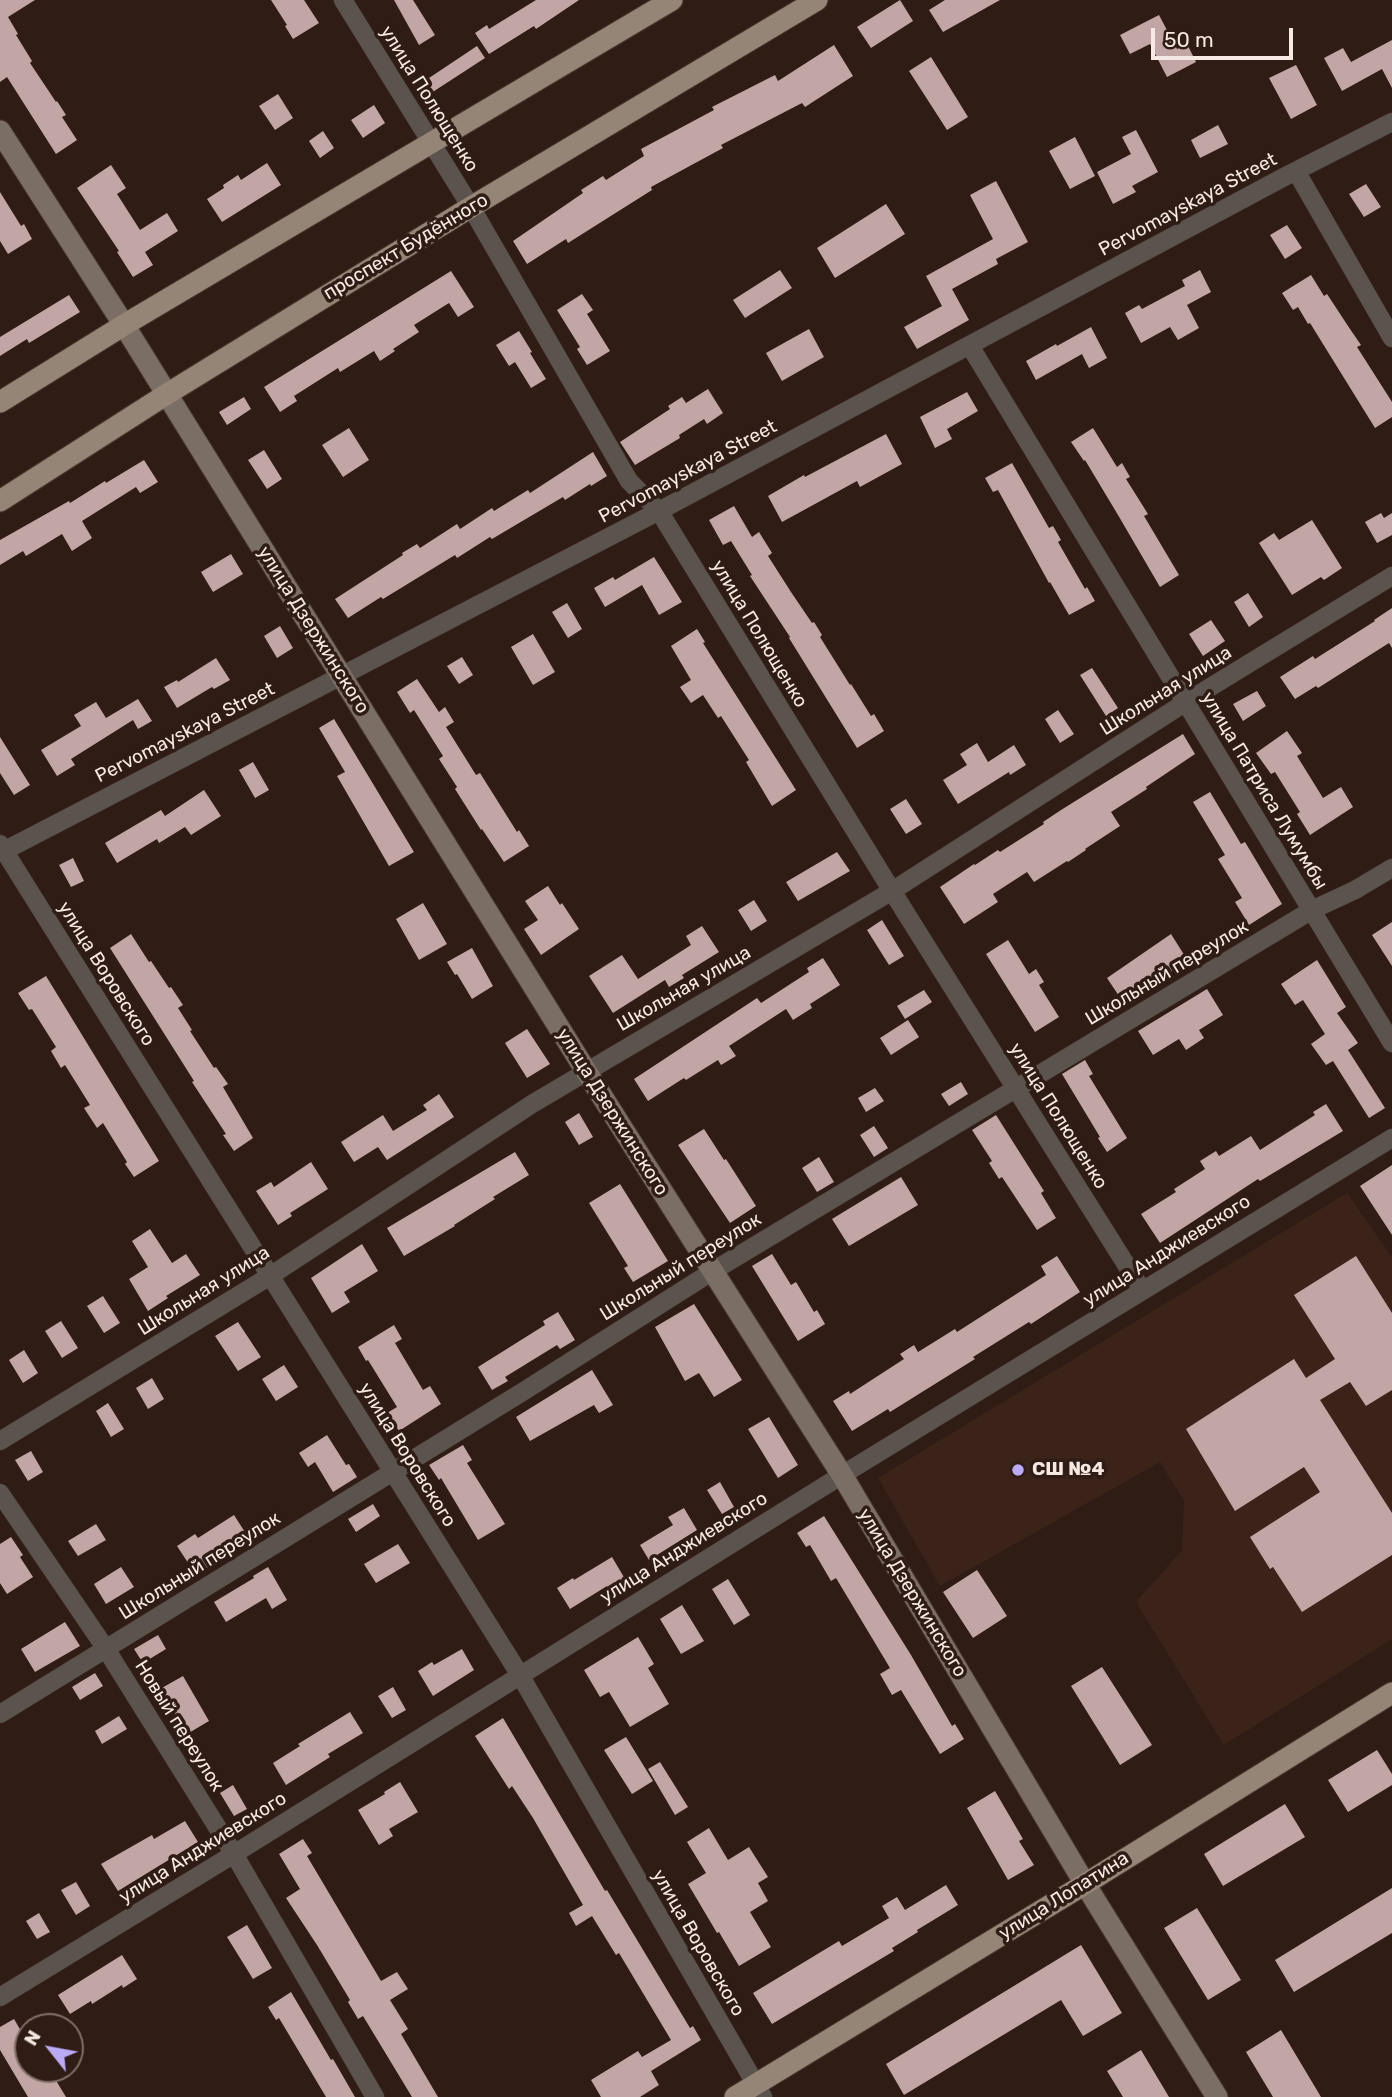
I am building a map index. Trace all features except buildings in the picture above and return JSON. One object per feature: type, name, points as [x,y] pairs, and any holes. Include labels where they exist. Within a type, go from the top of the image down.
[{"type":"main road","points":[[0,402],[124,325],[672,0]]},
{"type":"main road","name":"проспект Будённого","points":[[0,501],[167,394],[807,3]]},
{"type":"main road","name":"улица Лопатина","points":[[735,2097],[759,2091],[1085,1884],[1391,1696]]},
{"type":"street","name":"улица Полющенко","points":[[343,0],[471,207],[629,481],[659,511],[892,891],[1142,1290]]},
{"type":"street","name":"Pervomayskaya Street","points":[[1,849],[659,511],[1392,122]]},
{"type":"street","name":"улица Дзержинского","points":[[0,131],[842,1475],[1085,1884],[1217,2097]]},
{"type":"street","points":[[1296,171],[1392,338]]},
{"type":"street","name":"улица Патриса Лумумбы","points":[[970,346],[1392,1043]]},
{"type":"street","name":"Школьная улица","points":[[0,1441],[270,1276],[586,1070],[892,891],[1186,702],[1392,576]]},
{"type":"street","name":"улица Воровского","points":[[1,849],[520,1675],[759,2091]]},
{"type":"street","name":"Школьный переулок","points":[[0,1714],[524,1391],[713,1271],[1312,910],[1355,890],[1392,868]]},
{"type":"street","name":"улица Анджиевского","points":[[0,1997],[1392,1138]]},
{"type":"street","name":"Новый переулок","points":[[0,1493],[106,1650],[234,1854],[374,2097]]},
{"type":"shaded area","name":"СШ №4","points":[[1347,1193],[1392,1257],[1392,1639],[1224,1745],[1136,1602],[1182,1550],[1184,1501],[1160,1462],[940,1586],[878,1478]]},
{"type":"place","name":"СШ №4","points":[[1018,1470]]}]
